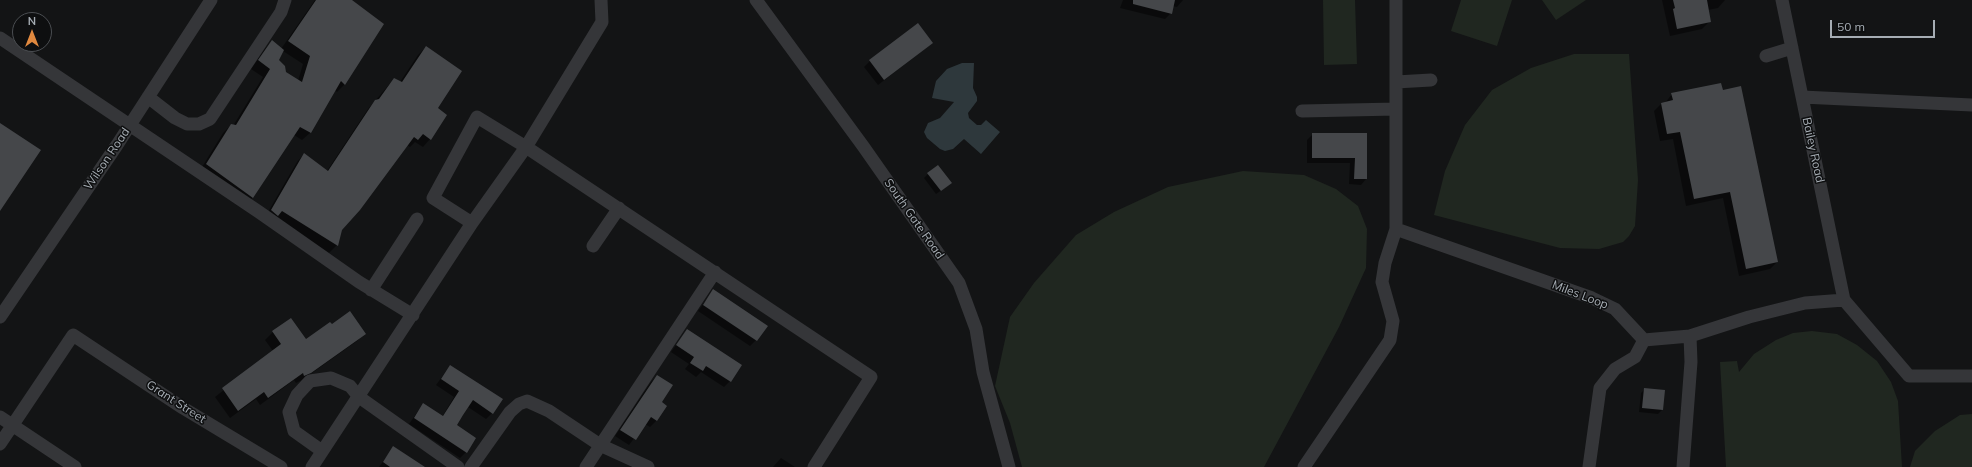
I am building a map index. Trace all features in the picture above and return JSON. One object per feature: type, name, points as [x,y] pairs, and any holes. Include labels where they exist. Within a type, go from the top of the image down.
[{"type":"street","name":"Wilson Road","points":[[0,317],[130,125],[211,0]]},
{"type":"street","points":[[148,97],[175,118],[187,124],[199,124],[210,119],[281,12],[285,0]]},
{"type":"street","points":[[601,0],[602,22]]},
{"type":"street","points":[[312,467],[414,315],[472,223],[526,147],[602,22],[612,0]]},
{"type":"street","name":"South Gate Road","points":[[756,0],[863,146],[959,283],[976,329],[983,372],[1009,467]]},
{"type":"street","points":[[1304,467],[1390,340],[1392,320],[1382,282],[1385,262],[1396,229],[1396,0]]},
{"type":"street","name":"Bailey Road","points":[[1782,0],[1844,300]]},
{"type":"street","points":[[0,38],[259,212],[372,290],[414,315]]},
{"type":"street","points":[[1766,56],[1792,48]]},
{"type":"street","points":[[1396,82],[1431,80]]},
{"type":"street","points":[[1802,98],[1972,105]]},
{"type":"street","points":[[1302,111],[1396,109]]},
{"type":"street","points":[[472,223],[433,198],[477,117],[619,208],[871,377],[814,467]]},
{"type":"street","points":[[593,246],[619,208]]},
{"type":"street","points":[[372,290],[417,220]]},
{"type":"street","name":"Miles Loop","points":[[1396,229],[1592,298],[1614,309],[1644,340]]},
{"type":"street","points":[[586,467],[715,272]]},
{"type":"street","points":[[1589,467],[1600,388],[1615,369],[1635,357],[1644,340],[1690,336],[1749,317],[1805,303],[1844,300],[1909,376],[1972,376]]},
{"type":"street","name":"Grant Street","points":[[11,426],[73,335],[183,408],[281,467]]},
{"type":"street","points":[[1683,467],[1691,362],[1690,336]]},
{"type":"street","points":[[322,451],[294,431],[290,412],[297,395],[310,381],[331,378],[350,386],[359,397],[458,467]]},
{"type":"street","points":[[472,467],[510,412],[519,404],[527,401],[550,411],[600,445],[648,467]]},
{"type":"street","points":[[0,417],[11,426],[75,467]]},
{"type":"street","points":[[0,444],[11,426]]},
{"type":"shaded area","points":[[1323,0],[1355,0],[1357,64],[1324,65]]},
{"type":"shaded area","points":[[1461,0],[1512,0],[1497,46],[1451,31]]},
{"type":"shaded area","points":[[1542,0],[1586,0],[1556,20]]},
{"type":"shaded area","points":[[1574,54],[1629,54],[1638,180],[1635,226],[1629,236],[1623,242],[1599,249],[1560,248],[1434,215],[1445,171],[1465,125],[1492,90],[1531,68]]},
{"type":"shaded area","points":[[962,63],[974,63],[973,88],[977,101],[968,113],[969,118],[977,125],[981,125],[986,120],[1000,132],[981,154],[964,139],[953,149],[945,151],[940,149],[927,138],[924,132],[928,123],[940,118],[954,102],[932,98],[936,81],[947,69]]},
{"type":"shaded area","points":[[1243,171],[1304,175],[1336,189],[1358,206],[1367,229],[1366,268],[1339,327],[1264,467],[1022,467],[1010,423],[995,386],[1010,317],[1034,283],[1076,235],[1114,212],[1168,187]]},
{"type":"shaded area","points":[[1812,331],[1837,334],[1857,345],[1877,361],[1891,382],[1898,401],[1902,467],[1726,467],[1720,362],[1737,361],[1739,372],[1754,354],[1776,340],[1793,333]]},
{"type":"shaded area","points":[[1972,414],[1972,467],[1910,467],[1915,451],[1935,431],[1960,415]]},
{"type":"building","points":[[316,0],[352,0],[384,24],[345,85],[341,81],[311,133],[300,127],[253,198],[206,164],[231,124],[236,125],[270,69],[258,60],[272,40],[284,50],[279,60],[285,66],[286,72],[302,82],[310,56],[288,41]]},
{"type":"building","points":[[1133,0],[1175,0],[1172,14],[1133,4]]},
{"type":"building","points":[[1673,0],[1707,0],[1711,22],[1677,29],[1673,9],[1675,8]]},
{"type":"building","points":[[918,23],[933,43],[884,80],[869,60]]},
{"type":"building","points":[[426,46],[462,71],[438,108],[447,115],[431,140],[423,134],[418,140],[414,137],[360,210],[342,230],[338,246],[282,211],[278,216],[271,210],[304,153],[328,171],[375,100],[379,99],[394,78],[402,82]]},
{"type":"building","points":[[1721,83],[1723,90],[1741,86],[1778,262],[1746,269],[1730,192],[1694,199],[1680,132],[1667,134],[1661,103],[1673,100],[1671,93]]},
{"type":"building","points":[[0,123],[41,150],[0,211]]},
{"type":"building","points":[[1312,133],[1367,133],[1367,179],[1354,179],[1355,158],[1312,158]]},
{"type":"building","points":[[938,165],[952,183],[941,191],[927,173]]},
{"type":"building","points":[[713,289],[768,326],[757,341],[703,305]]},
{"type":"building","points":[[350,311],[366,334],[311,373],[304,376],[303,373],[268,398],[264,392],[238,411],[222,388],[281,344],[272,331],[291,318],[306,339],[330,322],[332,324]]},
{"type":"building","points":[[687,329],[742,365],[731,382],[706,366],[703,371],[690,363],[694,357],[676,345]]},
{"type":"building","points":[[450,365],[503,399],[493,414],[473,400],[463,415],[457,425],[476,438],[467,453],[414,418],[423,403],[443,416],[459,391],[441,379]]},
{"type":"building","points":[[657,375],[673,385],[662,402],[667,406],[657,421],[651,417],[636,440],[620,430]]},
{"type":"building","points":[[1644,388],[1665,390],[1663,410],[1642,408]]},
{"type":"building","points":[[393,446],[425,467],[390,467],[383,462]]}]
